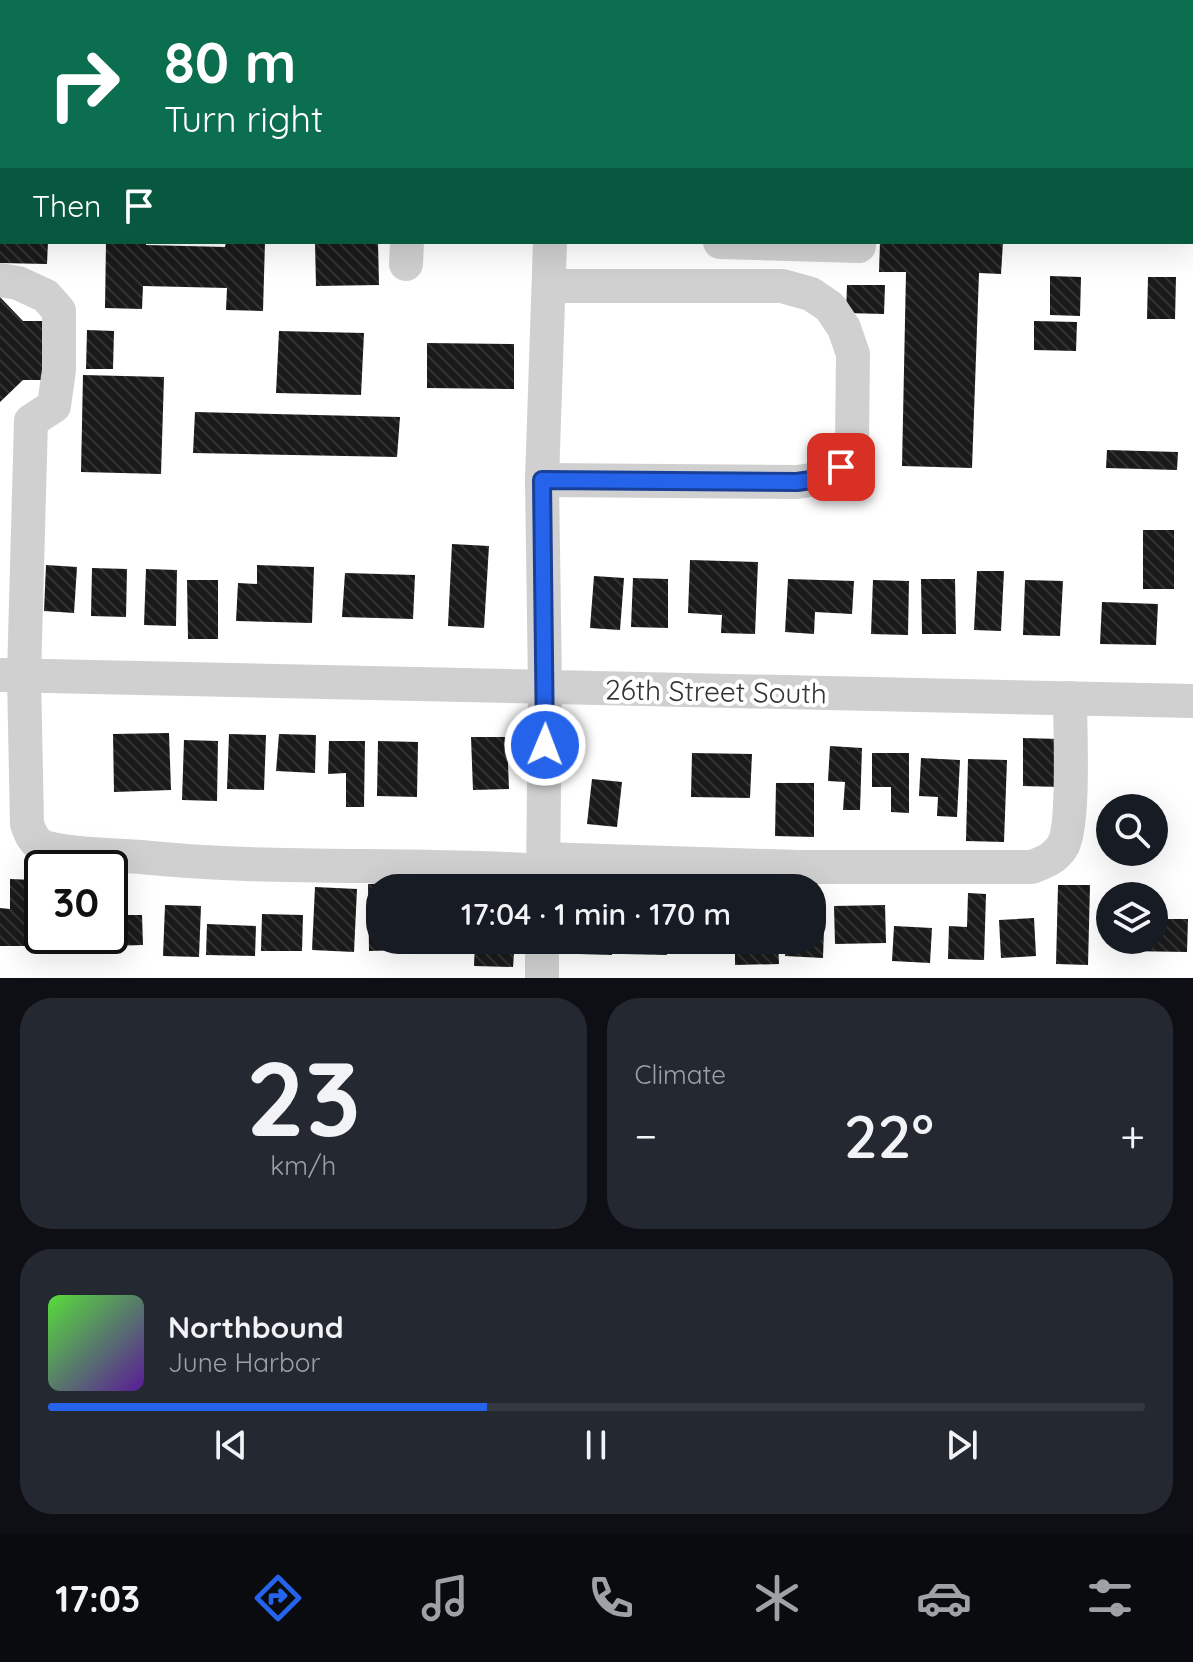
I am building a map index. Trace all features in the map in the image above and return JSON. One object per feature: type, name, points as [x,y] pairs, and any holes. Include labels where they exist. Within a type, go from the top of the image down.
[{"type":"street","points":[[543,873],[545,687],[542,480],[550,244]]},
{"type":"street","points":[[790,244],[859,244]]},
{"type":"street","points":[[0,280],[18,283],[46,296],[59,311],[59,370],[54,406],[31,421],[15,472],[12,676],[27,824],[32,837],[41,846],[176,861],[500,868],[543,873],[799,867],[1032,867],[1051,860],[1064,845],[1069,823],[1070,698]]},
{"type":"street","points":[[542,480],[797,482],[818,479],[841,467],[852,443],[853,354],[844,328],[830,307],[811,294],[782,286],[549,286]]},
{"type":"street","name":"26th Street South","points":[[12,676],[1193,701]]},
{"type":"street","points":[[542,954],[542,978]]},
{"type":"building","points":[[0,244],[48,244],[47,264],[0,263]]},
{"type":"building","points":[[106,244],[225,247],[226,244],[265,244],[263,311],[226,310],[227,288],[143,286],[142,309],[105,308]]},
{"type":"building","points":[[315,244],[378,244],[379,285],[316,286]]},
{"type":"building","points":[[880,244],[1003,244],[1001,274],[979,273],[972,468],[902,466],[906,272],[879,272]]},
{"type":"building","points":[[1050,276],[1081,277],[1080,316],[1050,315]]},
{"type":"building","points":[[1148,277],[1176,277],[1175,319],[1147,319]]},
{"type":"building","points":[[847,285],[885,285],[884,314],[846,313]]},
{"type":"building","points":[[0,297],[23,321],[47,321],[47,380],[23,380],[0,402]]},
{"type":"building","points":[[1034,321],[1077,322],[1076,351],[1034,350]]},
{"type":"building","points":[[87,330],[114,331],[113,369],[86,369]]},
{"type":"building","points":[[279,331],[364,333],[361,395],[276,393]]},
{"type":"building","points":[[427,343],[514,344],[514,389],[427,388]]},
{"type":"building","points":[[83,375],[164,377],[161,474],[81,472]]},
{"type":"building","points":[[195,412],[400,417],[397,457],[193,453]]},
{"type":"building","points":[[1107,450],[1178,452],[1177,470],[1106,468]]},
{"type":"building","points":[[1143,530],[1174,530],[1174,589],[1143,589]]},
{"type":"building","points":[[452,544],[489,546],[484,628],[448,626]]},
{"type":"building","points":[[690,560],[758,562],[755,634],[721,633],[722,615],[688,613]]},
{"type":"building","points":[[46,565],[77,567],[74,613],[44,611]]},
{"type":"building","points":[[257,565],[314,567],[312,623],[236,621],[238,583],[257,584]]},
{"type":"building","points":[[92,568],[127,569],[126,617],[91,616]]},
{"type":"building","points":[[146,569],[177,570],[176,626],[144,625]]},
{"type":"building","points":[[977,571],[1004,571],[1001,631],[974,630]]},
{"type":"building","points":[[345,573],[415,575],[413,619],[342,617]]},
{"type":"building","points":[[594,576],[624,578],[620,630],[590,628]]},
{"type":"building","points":[[633,578],[668,579],[668,628],[631,627]]},
{"type":"building","points":[[788,579],[854,581],[852,614],[815,612],[814,634],[785,632]]},
{"type":"building","points":[[921,579],[955,579],[956,634],[922,634]]},
{"type":"building","points":[[187,580],[218,580],[218,639],[188,639]]},
{"type":"building","points":[[873,580],[909,581],[908,635],[871,634]]},
{"type":"building","points":[[1025,580],[1063,581],[1060,636],[1023,635]]},
{"type":"building","points":[[1102,602],[1158,604],[1156,645],[1100,644]]},
{"type":"building","points":[[169,733],[171,790],[114,792],[113,734]]},
{"type":"building","points":[[229,734],[266,735],[264,790],[227,789]]},
{"type":"building","points":[[279,734],[316,735],[315,773],[276,771]]},
{"type":"building","points":[[471,737],[507,737],[509,789],[473,790]]},
{"type":"building","points":[[1023,738],[1060,739],[1060,787],[1023,786]]},
{"type":"building","points":[[184,740],[218,741],[217,801],[182,800]]},
{"type":"building","points":[[329,741],[365,741],[364,807],[346,807],[346,773],[328,774]]},
{"type":"building","points":[[378,741],[418,742],[417,797],[377,796]]},
{"type":"building","points":[[830,746],[862,748],[860,810],[843,810],[845,782],[828,781]]},
{"type":"building","points":[[692,753],[752,754],[750,798],[691,797]]},
{"type":"building","points":[[872,753],[909,753],[909,813],[891,812],[891,787],[872,787]]},
{"type":"building","points":[[921,758],[960,760],[957,817],[937,816],[938,797],[919,796]]},
{"type":"building","points":[[968,759],[1007,760],[1004,842],[966,841]]},
{"type":"building","points":[[592,779],[622,782],[617,827],[587,824]]},
{"type":"building","points":[[776,783],[814,783],[814,837],[775,836]]},
{"type":"building","points":[[10,879],[24,880],[24,946],[0,946],[0,908],[10,909]]},
{"type":"building","points":[[1058,885],[1090,885],[1088,965],[1056,964]]},
{"type":"building","points":[[315,887],[357,889],[354,952],[312,950]]},
{"type":"building","points":[[968,893],[986,894],[984,960],[948,959],[949,926],[967,927]]},
{"type":"building","points":[[165,905],[201,906],[199,957],[163,956]]},
{"type":"building","points":[[885,905],[886,943],[835,944],[834,906]]},
{"type":"building","points":[[262,914],[303,915],[302,951],[261,951]]},
{"type":"building","points":[[128,915],[142,915],[143,945],[128,945]]},
{"type":"building","points":[[1034,918],[1036,956],[1001,958],[999,920]]},
{"type":"building","points":[[1168,919],[1188,919],[1187,952],[1168,952]]},
{"type":"building","points":[[207,924],[256,926],[255,956],[206,955]]},
{"type":"building","points":[[894,926],[932,928],[930,963],[892,961]]},
{"type":"building","points":[[474,954],[514,954],[513,967],[474,966]]},
{"type":"building","points":[[735,954],[779,954],[779,964],[735,965]]},
{"type":"building","points":[[785,954],[823,954],[823,958]]},
{"type":"route","points":[[545,745],[542,480],[797,482],[818,479],[841,467]]}]
